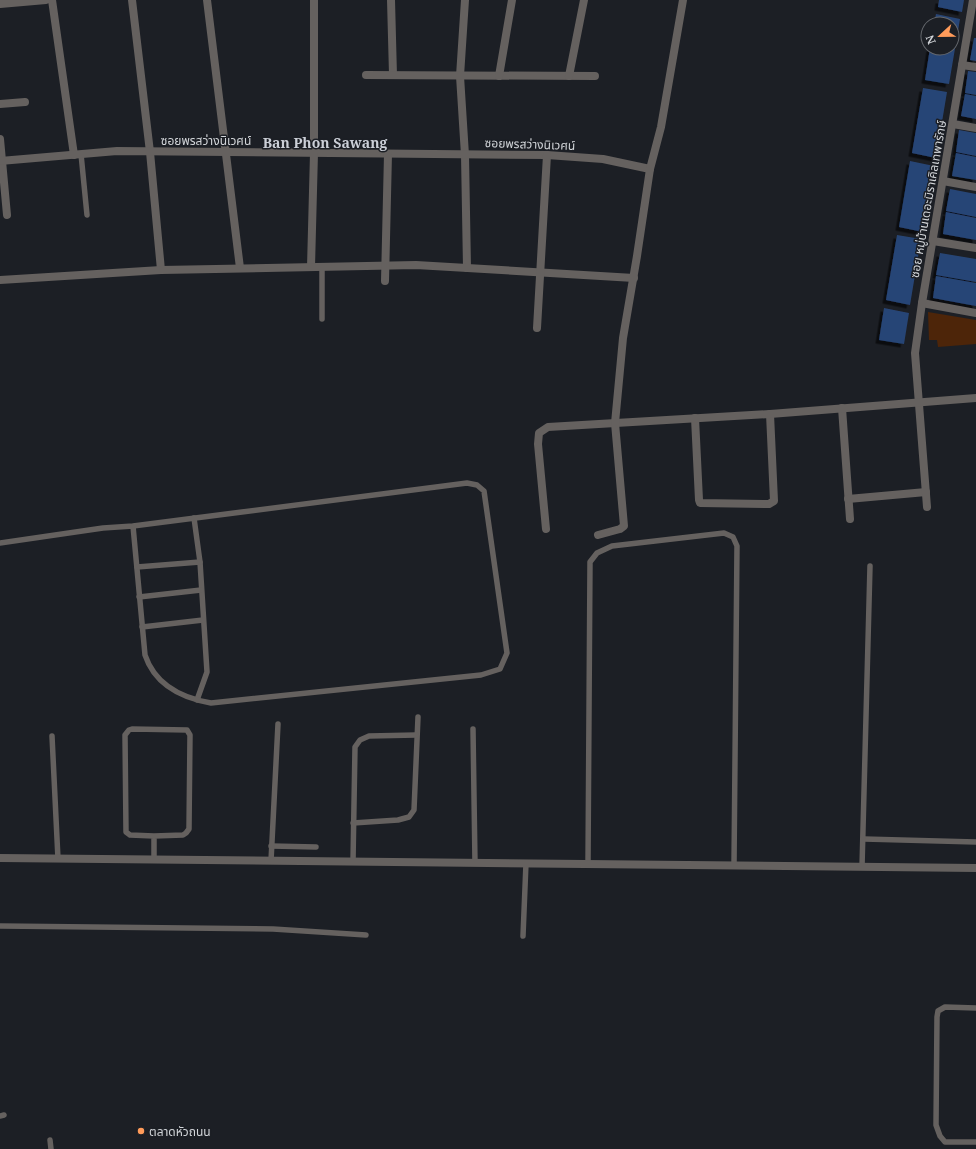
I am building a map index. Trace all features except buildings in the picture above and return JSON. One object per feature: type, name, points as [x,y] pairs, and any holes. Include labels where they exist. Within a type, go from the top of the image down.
[{"type":"street","points":[[0,4],[46,0]]},
{"type":"street","points":[[52,0],[78,155]]},
{"type":"street","points":[[132,0],[150,152],[161,270]]},
{"type":"street","points":[[207,0],[240,268]]},
{"type":"street","points":[[312,267],[314,0]]},
{"type":"street","points":[[391,0],[393,75]]},
{"type":"street","points":[[465,0],[460,76],[465,155],[468,268]]},
{"type":"street","points":[[499,76],[512,0]]},
{"type":"street","points":[[569,76],[584,0]]},
{"type":"street","points":[[598,535],[620,529],[624,526],[615,423],[623,338],[634,278],[650,169],[662,127],[683,0]]},
{"type":"street","name":"ซอย หมู่บ้านเดอะมิราเคิลเทพารักษ์","points":[[927,507],[915,353],[962,65],[974,5]]},
{"type":"street","points":[[962,65],[976,67]]},
{"type":"street","points":[[366,75],[595,76]]},
{"type":"street","points":[[0,104],[25,102]]},
{"type":"street","points":[[952,124],[976,128]]},
{"type":"street","points":[[0,139],[7,215]]},
{"type":"street","name":"ซอยพรสว่างนิเวศน์","points":[[2,161],[116,151],[547,155],[603,160],[650,169]]},
{"type":"street","points":[[385,281],[388,154]]},
{"type":"street","points":[[537,328],[547,155]]},
{"type":"street","points":[[943,181],[976,187]]},
{"type":"street","points":[[933,241],[976,248]]},
{"type":"street","points":[[0,280],[161,270],[416,265],[634,278]]},
{"type":"street","points":[[922,303],[976,313]]},
{"type":"street","points":[[546,529],[538,444],[539,433],[548,427],[770,414],[976,398]]},
{"type":"street","points":[[842,408],[850,520]]},
{"type":"street","points":[[695,418],[700,503],[769,504],[774,501],[770,414]]},
{"type":"street","points":[[848,499],[926,492]]},
{"type":"street","points":[[0,858],[976,868]]},
{"type":"lane","points":[[78,155],[87,215]]},
{"type":"lane","points":[[322,267],[322,319]]},
{"type":"lane","points":[[0,543],[102,528],[132,526],[467,482],[477,485],[484,491],[507,653],[500,669],[481,675],[211,703],[197,700],[173,691],[158,678],[148,666],[145,655],[132,526]]},
{"type":"lane","points":[[194,518],[200,562],[207,672],[197,700]]},
{"type":"lane","points":[[588,864],[590,562],[597,553],[612,546],[724,534],[733,537],[737,546],[734,866]]},
{"type":"lane","points":[[137,567],[200,562]]},
{"type":"lane","points":[[862,867],[864,839],[870,566]]},
{"type":"lane","points":[[139,597],[201,590]]},
{"type":"lane","points":[[142,627],[204,620]]},
{"type":"lane","points":[[353,823],[398,820],[409,817],[414,810],[416,735],[418,717]]},
{"type":"lane","points":[[271,861],[278,724]]},
{"type":"lane","points":[[132,729],[187,730],[190,735],[189,828],[183,835],[154,836],[130,835],[126,832],[125,735],[132,729]]},
{"type":"lane","points":[[472,729],[475,863]]},
{"type":"lane","points":[[352,862],[355,747],[360,740],[369,736],[416,735]]},
{"type":"lane","points":[[52,736],[58,859]]},
{"type":"lane","points":[[154,836],[154,860]]},
{"type":"lane","points":[[864,839],[976,842]]},
{"type":"lane","points":[[271,846],[316,847]]},
{"type":"lane","points":[[523,936],[526,863]]},
{"type":"lane","points":[[0,926],[273,929],[366,935]]},
{"type":"lane","points":[[976,1008],[945,1007],[938,1011],[936,1125],[940,1136],[945,1142],[976,1142]]},
{"type":"lane","points":[[50,1140],[50,1149]]},
{"type":"shaded area","points":[[928,312],[976,320],[976,344],[938,347],[937,340],[929,340]]},
{"type":"place","name":"ตลาดหัวถนน","points":[[141,1131]]},
{"type":"district","name":"Ban Phon Sawang","points":[[325,142]]}]
